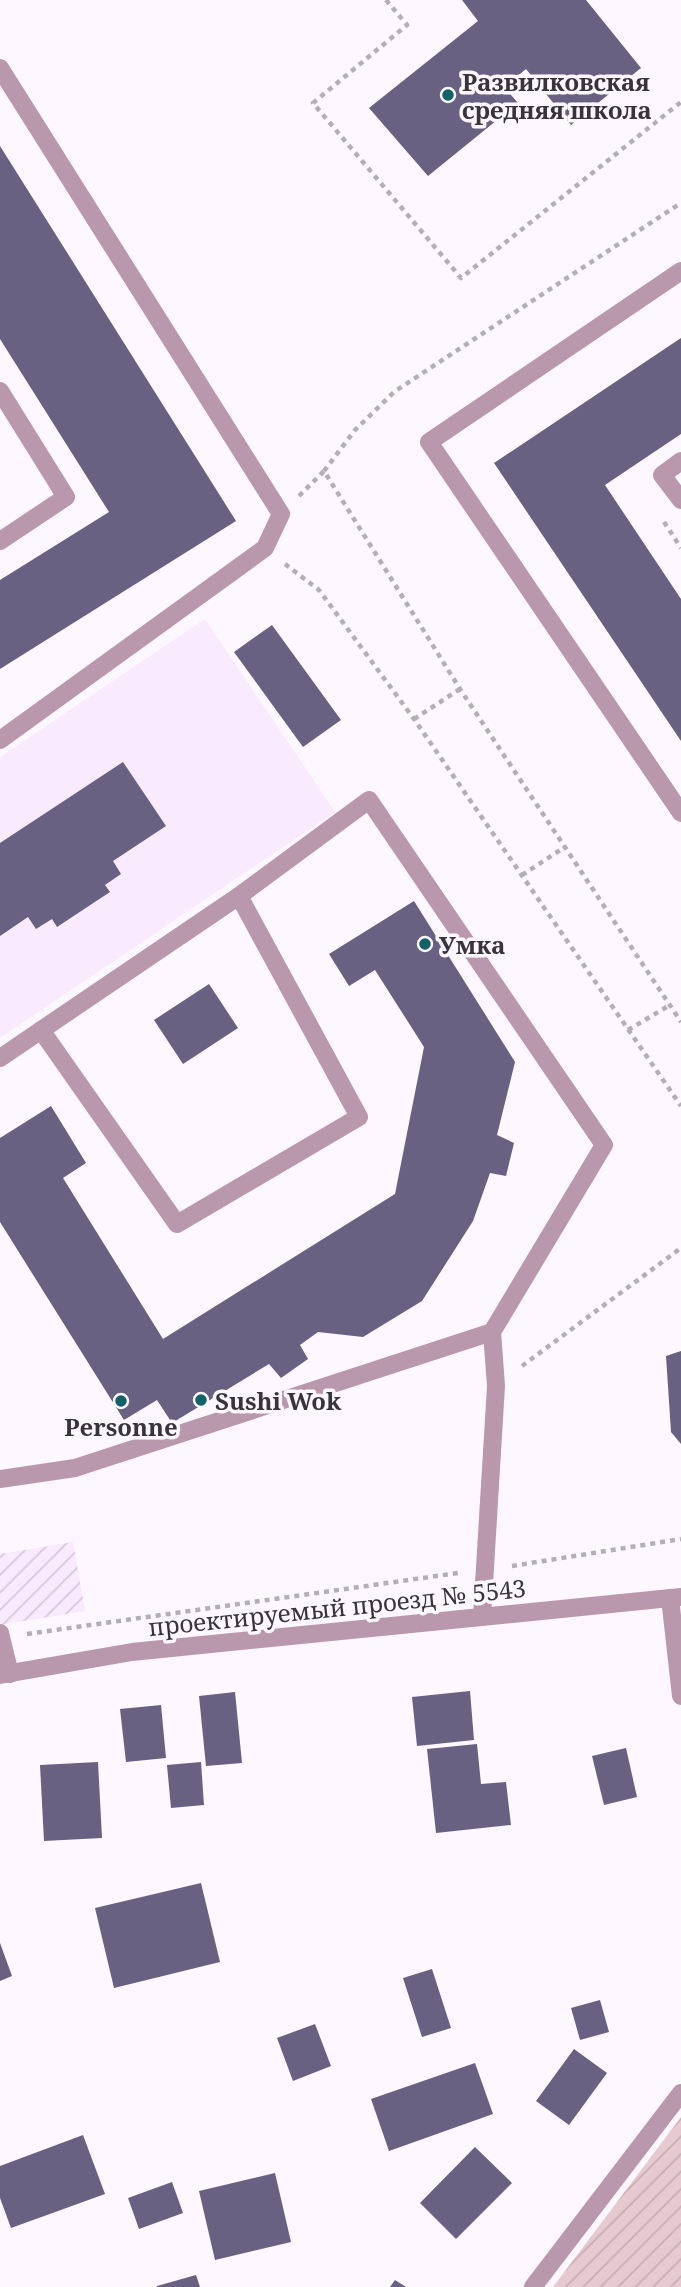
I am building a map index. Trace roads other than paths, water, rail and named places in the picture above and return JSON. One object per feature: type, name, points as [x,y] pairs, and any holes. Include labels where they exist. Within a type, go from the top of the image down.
[{"type":"street","points":[[0,68],[281,514],[265,548],[0,740]]},
{"type":"street","points":[[681,271],[429,442],[681,813]]},
{"type":"street","points":[[0,391],[66,497],[0,541]]},
{"type":"street","points":[[681,461],[662,475],[681,500]]},
{"type":"street","points":[[0,1058],[239,896],[369,800],[604,1145],[492,1332],[496,1386],[482,1617]]},
{"type":"street","points":[[41,1030],[177,1224],[359,1117],[239,896]]},
{"type":"street","points":[[0,1479],[75,1468],[492,1332]]},
{"type":"street","points":[[676,1598],[681,1696]]},
{"type":"street","name":"проектируемый проезд № 5543","points":[[5,1674],[132,1653],[676,1598]]},
{"type":"street","points":[[5,1674],[8,1634]]},
{"type":"street","points":[[534,2287],[681,2093]]},
{"type":"place","name":"Развилковская средняя школа","points":[[448,95]]},
{"type":"place","name":"Умка","points":[[425,944]]},
{"type":"place","name":"Sushi Wok","points":[[201,1400]]},
{"type":"place","name":"Personne","points":[[121,1401]]}]
